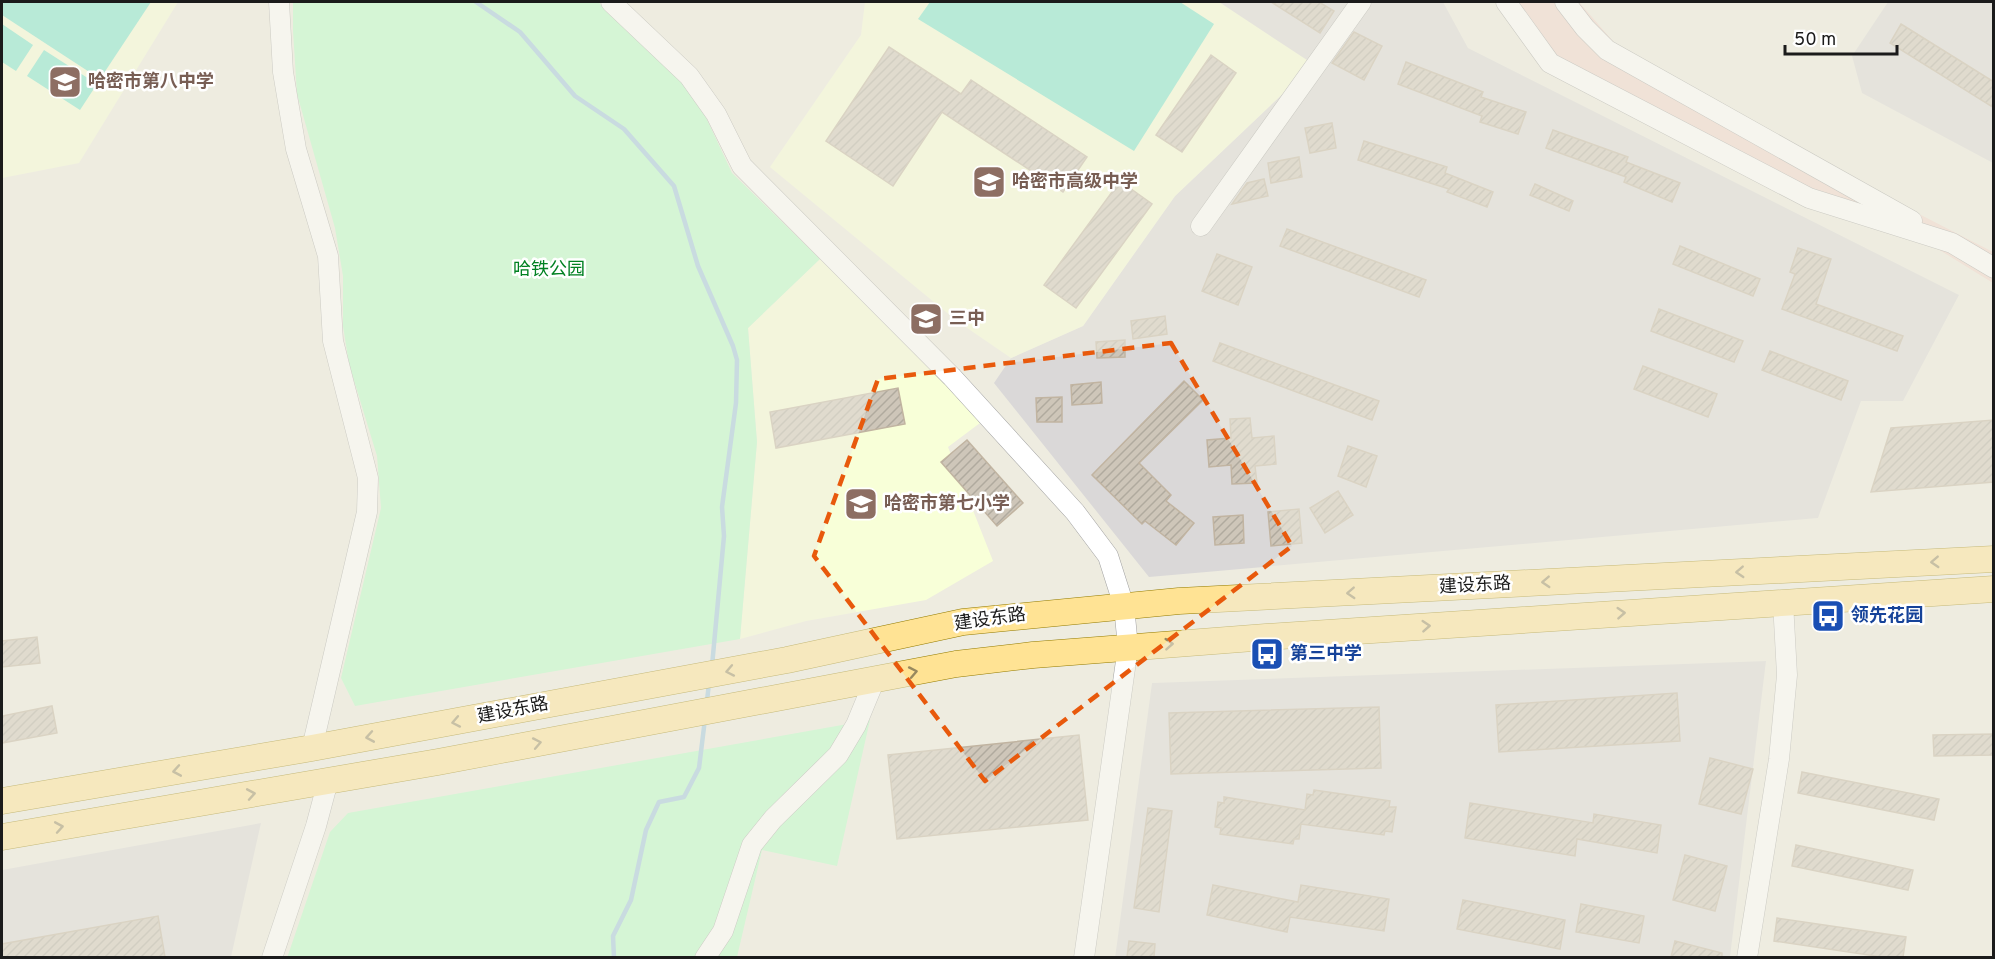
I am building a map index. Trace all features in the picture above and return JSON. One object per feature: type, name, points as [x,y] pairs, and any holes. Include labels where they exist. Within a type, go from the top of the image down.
[{"type":"main road","name":"建设东路","points":[[2,801],[312,748],[787,660],[963,622],[1124,606],[1994,559]]},
{"type":"main road","name":"建设东路","points":[[2,837],[438,762],[956,664],[1128,647],[1994,589]]},
{"type":"street","points":[[279,2],[283,72],[296,149],[328,256],[333,340],[368,478],[367,512],[312,748]]},
{"type":"street","points":[[611,2],[690,76],[716,114],[742,166],[952,377],[1075,512],[1108,556],[1124,606],[1128,647],[1084,957]]},
{"type":"street","points":[[1201,226],[1360,2]]},
{"type":"street","points":[[1506,2],[1550,63],[1809,198],[1952,243]]},
{"type":"street","points":[[1565,2],[1585,28],[1607,50],[1994,268]]},
{"type":"street","points":[[1748,957],[1779,759],[1787,675],[1783,602]]},
{"type":"street","points":[[705,957],[723,931],[752,845],[773,819],[838,755],[856,725],[875,680]]},
{"type":"street","points":[[272,957],[316,826],[328,781]]},
{"type":"highlighted area","points":[[1171,343],[1292,546],[985,781],[814,556],[878,379]]},
{"type":"shaded area","name":"哈密市第八中学","points":[[2,2],[178,2],[79,163],[2,178]]},
{"type":"shaded area","points":[[2,2],[151,2],[100,79],[2,15]]},
{"type":"shaded area","name":"哈密市高级中学","points":[[865,2],[1219,2],[1310,62],[1293,84],[1175,196],[1083,326],[1011,358],[957,321],[770,167],[861,35]]},
{"type":"shaded area","points":[[930,2],[1180,2],[1214,24],[1134,151],[918,19]]},
{"type":"shaded area","points":[[1219,2],[1443,2],[1468,48],[1959,295],[1903,401],[1861,401],[1818,518],[1149,577],[994,383],[1011,358],[1083,326],[1175,196],[1293,84]]},
{"type":"shaded area","points":[[1498,2],[1579,2],[1618,47],[1810,158],[1993,252],[1993,283],[1933,246],[1808,201],[1535,56]]},
{"type":"shaded area","points":[[1888,2],[1993,2],[1993,163],[1862,93],[1852,56]]},
{"type":"shaded area","points":[[2,24],[33,45],[16,71],[2,62]]},
{"type":"shaded area","points":[[44,50],[97,84],[80,110],[27,76]]},
{"type":"shaded area","name":"哈密市第七小学","points":[[820,259],[984,420],[948,447],[993,561],[926,600],[806,621],[740,639],[757,442],[748,328]]},
{"type":"shaded area","points":[[1766,661],[1730,957],[1115,958],[1152,683]]},
{"type":"shaded area","points":[[261,823],[231,957],[2,958],[2,870]]},
{"type":"green space","name":"哈铁公园","points":[[293,2],[598,2],[683,83],[703,111],[732,173],[820,259],[748,328],[757,442],[740,639],[355,706],[341,678],[381,508],[377,456],[349,364],[343,326],[343,276],[335,228],[297,94]]},
{"type":"green space","points":[[870,720],[837,866],[762,850],[737,957],[287,958],[330,832],[348,813]]},
{"type":"building","points":[[1271,2],[1319,2],[1334,11],[1320,33]]},
{"type":"building","points":[[1901,24],[1994,82],[1994,108],[1890,43]]},
{"type":"building","points":[[1354,32],[1382,46],[1364,80],[1332,63]]},
{"type":"building","points":[[889,47],[961,94],[971,80],[1087,157],[1063,192],[942,112],[893,186],[826,141]]},
{"type":"building","points":[[1211,55],[1236,73],[1182,152],[1156,135]]},
{"type":"building","points":[[1406,62],[1483,92],[1481,97],[1526,112],[1518,134],[1480,122],[1482,116],[1398,84]]},
{"type":"building","points":[[1332,123],[1336,148],[1310,153],[1305,128]]},
{"type":"building","points":[[1553,130],[1628,157],[1626,162],[1680,183],[1672,202],[1624,182],[1626,177],[1546,148]]},
{"type":"building","points":[[1364,141],[1447,167],[1445,173],[1493,192],[1487,207],[1447,192],[1449,189],[1358,160]]},
{"type":"building","points":[[1299,157],[1302,177],[1271,183],[1268,163]]},
{"type":"building","points":[[1264,179],[1268,196],[1232,204],[1247,183]]},
{"type":"building","points":[[1120,181],[1152,204],[1076,308],[1044,285]]},
{"type":"building","points":[[1535,184],[1573,201],[1569,211],[1530,195]]},
{"type":"building","points":[[1287,229],[1426,280],[1419,297],[1280,246]]},
{"type":"building","points":[[1680,246],[1760,279],[1753,296],[1673,264]]},
{"type":"building","points":[[1798,248],[1831,259],[1816,304],[1903,336],[1897,351],[1782,309],[1795,274],[1790,272]]},
{"type":"building","points":[[1217,254],[1252,267],[1238,305],[1202,291]]},
{"type":"building","points":[[1659,309],[1743,341],[1734,362],[1651,331]]},
{"type":"building","points":[[1165,316],[1167,334],[1133,339],[1131,321]]},
{"type":"building","points":[[1125,340],[1125,357],[1097,358],[1096,342]]},
{"type":"building","points":[[1220,343],[1379,401],[1372,420],[1213,361]]},
{"type":"building","points":[[1770,351],[1848,381],[1841,400],[1762,370]]},
{"type":"building","points":[[1643,366],[1717,394],[1708,417],[1634,389]]},
{"type":"building","points":[[1184,381],[1203,400],[1139,463],[1171,495],[1166,501],[1194,523],[1176,545],[1145,521],[1142,524],[1092,475]]},
{"type":"building","points":[[1101,382],[1102,403],[1072,405],[1071,385]]},
{"type":"building","points":[[898,388],[905,424],[776,448],[770,412]]},
{"type":"building","points":[[1062,397],[1062,422],[1037,422],[1036,398]]},
{"type":"building","points":[[1250,418],[1252,438],[1274,436],[1276,464],[1255,466],[1257,483],[1232,484],[1231,465],[1209,467],[1207,440],[1231,438],[1230,419]]},
{"type":"building","points":[[1994,420],[1994,482],[1871,492],[1891,428]]},
{"type":"building","points":[[967,440],[1023,503],[997,526],[941,462]]},
{"type":"building","points":[[1348,446],[1377,456],[1366,487],[1338,476]]},
{"type":"building","points":[[1338,491],[1353,515],[1325,533],[1310,508]]},
{"type":"building","points":[[1299,509],[1302,543],[1271,546],[1268,512]]},
{"type":"building","points":[[1243,515],[1244,543],[1215,545],[1213,517]]},
{"type":"building","points":[[37,637],[40,663],[2,667],[2,641]]},
{"type":"building","points":[[1677,693],[1680,741],[1499,752],[1496,705]]},
{"type":"building","points":[[52,706],[57,733],[2,743],[2,716]]},
{"type":"building","points":[[1379,707],[1381,768],[1171,774],[1169,713]]},
{"type":"building","points":[[1994,734],[1994,755],[1934,756],[1933,735]]},
{"type":"building","points":[[1079,735],[1088,820],[897,839],[888,755]]},
{"type":"building","points":[[1710,758],[1753,769],[1741,814],[1699,804]]},
{"type":"building","points":[[1802,772],[1939,799],[1934,820],[1798,793]]},
{"type":"building","points":[[1314,790],[1390,801],[1389,807],[1396,807],[1392,832],[1385,831],[1384,835],[1301,824],[1299,839],[1294,839],[1293,844],[1220,834],[1221,828],[1215,827],[1218,802],[1224,803],[1224,797],[1305,810],[1307,794],[1313,795]]},
{"type":"building","points":[[1470,803],[1593,823],[1594,814],[1661,825],[1657,853],[1577,839],[1575,856],[1465,838]]},
{"type":"building","points":[[1148,808],[1172,811],[1159,912],[1134,908]]},
{"type":"building","points":[[1796,845],[1913,870],[1908,890],[1792,866]]},
{"type":"building","points":[[1685,855],[1727,866],[1715,911],[1673,900]]},
{"type":"building","points":[[1213,885],[1298,902],[1301,885],[1389,899],[1384,931],[1290,917],[1287,932],[1207,915]]},
{"type":"building","points":[[1463,900],[1565,920],[1560,949],[1457,929]]},
{"type":"building","points":[[1581,904],[1644,916],[1639,943],[1576,932]]},
{"type":"building","points":[[158,916],[165,957],[2,957],[2,944]]},
{"type":"building","points":[[1777,918],[1906,937],[1903,957],[1882,957],[1774,941]]},
{"type":"building","points":[[1129,941],[1155,944],[1154,957],[1127,957]]},
{"type":"building","points":[[1675,941],[1722,953],[1722,957],[1671,957]]},
{"type":"waterway","points":[[476,2],[520,32],[575,96],[624,129],[674,186],[698,266],[733,346],[737,360],[736,403],[722,507],[724,536],[712,666]]},
{"type":"waterway","points":[[707,701],[709,683]]},
{"type":"waterway","points":[[614,958],[613,936],[631,900],[646,830],[659,802],[684,797],[699,768],[705,719]]},
{"type":"place","name":"哈密市第八中学","points":[[65,82]]},
{"type":"place","name":"哈密市高级中学","points":[[989,182]]},
{"type":"place","name":"三中","points":[[926,319]]},
{"type":"place","name":"哈密市第七小学","points":[[861,504]]},
{"type":"place","name":"领先花园","points":[[1828,616]]},
{"type":"place","name":"第三中学","points":[[1267,654]]}]
